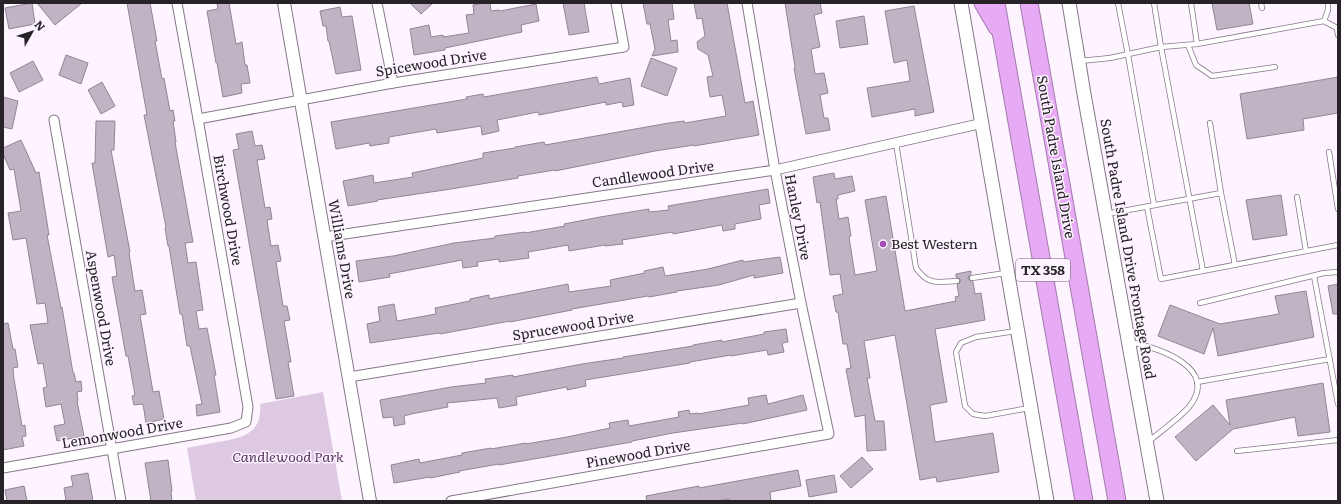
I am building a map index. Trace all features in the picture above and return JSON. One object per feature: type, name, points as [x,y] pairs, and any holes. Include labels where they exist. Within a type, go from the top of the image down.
[{"type":"highway","points":[[983,3],[1003,38]]},
{"type":"highway","name":"TX 358","points":[[996,3],[1084,501]]},
{"type":"highway","name":"South Padre Island Drive","points":[[1029,3],[1117,501]]},
{"type":"main road","points":[[961,3],[983,123],[1047,501]]},
{"type":"main road","name":"South Padre Island Drive Frontage Road","points":[[1069,3],[1158,501]]},
{"type":"street","name":"Birchwood Drive","points":[[177,3],[248,407],[246,422]]},
{"type":"street","name":"Williams Drive","points":[[284,3],[302,100],[370,501]]},
{"type":"street","points":[[377,3],[392,83]]},
{"type":"street","name":"Spicewood Drive","points":[[198,119],[392,83],[624,47],[616,3]]},
{"type":"street","name":"Hanley Drive","points":[[747,3],[775,170],[829,434]]},
{"type":"street","name":"Aspenwood Drive","points":[[54,120],[121,501]]},
{"type":"street","name":"Candlewood Drive","points":[[325,237],[775,170],[983,123]]},
{"type":"street","name":"Sprucewood Drive","points":[[349,376],[801,303]]},
{"type":"street","name":"Lemonwood Drive","points":[[3,468],[231,428],[246,422]]},
{"type":"street","name":"Pinewood Drive","points":[[452,501],[829,434]]},
{"type":"lane","points":[[1118,3],[1154,205]]},
{"type":"lane","points":[[1154,3],[1202,271]]},
{"type":"lane","points":[[1191,3],[1196,44]]},
{"type":"lane","points":[[1324,20],[1328,10],[1328,3]]},
{"type":"lane","points":[[1079,61],[1128,55],[1161,47],[1196,44],[1324,20],[1337,28],[1338,35]]},
{"type":"lane","points":[[1188,45],[1196,65],[1212,76],[1275,67]]},
{"type":"lane","points":[[1210,123],[1221,193],[1235,265]]},
{"type":"lane","points":[[896,143],[916,268],[922,277],[933,283],[957,281]]},
{"type":"lane","points":[[1329,152],[1338,209]]},
{"type":"lane","points":[[1106,214],[1221,193]]},
{"type":"lane","points":[[1297,196],[1306,251]]},
{"type":"lane","points":[[1147,207],[1161,280],[1338,245]]},
{"type":"lane","points":[[972,278],[1008,272]]},
{"type":"lane","points":[[1200,303],[1314,276],[1338,272]]},
{"type":"lane","points":[[1314,276],[1338,404]]},
{"type":"lane","points":[[1018,331],[976,337],[961,343],[956,352],[965,406],[973,414],[985,416],[1031,407]]},
{"type":"lane","points":[[1129,342],[1148,346],[1168,353],[1187,365],[1195,376],[1197,382],[1197,391],[1194,399],[1187,408],[1147,443]]},
{"type":"lane","points":[[1197,382],[1330,358]]},
{"type":"lane","points":[[1237,451],[1338,440]]},
{"type":"green space","name":"Candlewood Park","points":[[323,392],[342,501],[196,501],[187,448],[235,439],[249,433],[258,422],[260,404]]},
{"type":"building","points":[[32,3],[35,24],[9,29],[5,8]]},
{"type":"building","points":[[37,3],[82,3],[55,25]]},
{"type":"building","points":[[127,3],[150,3],[162,79],[164,78],[170,111],[173,110],[175,121],[173,121],[175,142],[193,242],[185,243],[188,263],[196,262],[203,310],[196,311],[199,329],[207,328],[216,375],[214,375],[220,412],[197,416],[196,405],[202,404],[190,346],[187,346],[182,314],[180,314],[166,227],[144,115],[147,115]]},
{"type":"building","points":[[217,3],[229,3],[236,44],[242,42],[245,65],[247,65],[250,83],[241,84],[242,93],[223,97],[207,11],[218,9]]},
{"type":"building","points":[[410,3],[433,3],[421,14]]},
{"type":"building","points":[[490,3],[491,11],[500,11],[536,4],[539,21],[521,25],[522,32],[445,48],[445,50],[414,55],[410,29],[429,25],[431,37],[443,35],[443,37],[469,33],[466,15],[474,14],[473,5]]},
{"type":"building","points":[[563,3],[584,3],[589,32],[569,35]]},
{"type":"building","points":[[643,3],[672,3],[674,19],[668,20],[671,41],[677,40],[678,52],[652,56],[655,49],[650,24],[647,24]]},
{"type":"building","points":[[694,3],[727,3],[745,103],[753,101],[759,135],[655,151],[555,171],[518,176],[518,178],[377,200],[378,201],[348,206],[343,181],[373,175],[374,183],[413,177],[412,173],[483,158],[483,153],[544,142],[545,145],[669,123],[684,121],[685,123],[726,116],[722,95],[710,97],[707,77],[713,76],[708,55],[698,49],[697,42],[705,36],[702,18],[697,19]]},
{"type":"building","points":[[785,3],[820,3],[822,13],[814,15],[820,47],[811,49],[815,74],[824,73],[828,93],[820,95],[824,118],[828,118],[830,130],[806,134],[794,68]]},
{"type":"building","points":[[1212,3],[1249,3],[1253,24],[1217,30]]},
{"type":"building","points":[[914,6],[934,112],[915,116],[915,109],[872,117],[867,88],[910,81],[907,60],[894,63],[885,11]]},
{"type":"building","points":[[340,7],[342,17],[352,16],[361,70],[336,74],[326,26],[323,26],[320,11]]},
{"type":"building","points":[[864,16],[868,44],[840,48],[836,21]]},
{"type":"building","points":[[66,55],[88,63],[81,84],[59,75]]},
{"type":"building","points":[[651,58],[677,68],[667,96],[641,86]]},
{"type":"building","points":[[33,61],[43,80],[19,92],[10,73]]},
{"type":"building","points":[[597,77],[599,84],[630,78],[634,105],[623,107],[622,102],[606,105],[606,102],[539,115],[538,112],[497,120],[499,131],[482,135],[481,126],[437,133],[436,129],[389,137],[389,143],[370,146],[369,143],[336,149],[331,122],[467,99],[466,97],[483,94],[484,97]]},
{"type":"building","points":[[1338,77],[1338,113],[1303,119],[1304,130],[1247,139],[1240,94]]},
{"type":"building","points":[[102,82],[115,106],[101,114],[88,90]]},
{"type":"building","points":[[3,97],[18,101],[12,129],[3,127]]},
{"type":"building","points":[[96,121],[115,121],[114,150],[111,150],[130,252],[135,291],[142,290],[146,314],[140,315],[153,392],[159,391],[164,419],[146,423],[143,404],[134,405],[132,396],[135,395],[128,356],[126,356],[112,277],[117,276],[114,255],[108,257],[92,163],[95,163]]},
{"type":"building","points":[[252,131],[255,146],[262,145],[265,159],[257,160],[265,208],[270,207],[272,219],[267,220],[271,246],[278,245],[281,261],[276,262],[283,306],[287,306],[290,320],[284,321],[291,362],[288,362],[294,396],[276,399],[233,150],[239,149],[236,134]]},
{"type":"building","points":[[21,140],[36,173],[39,172],[49,235],[47,235],[61,308],[62,307],[73,373],[76,382],[81,381],[82,391],[77,392],[77,401],[84,436],[57,441],[54,426],[65,424],[61,404],[46,407],[43,388],[47,387],[43,363],[38,364],[30,325],[48,323],[45,303],[37,304],[26,238],[13,240],[8,213],[21,211],[14,169],[10,170],[3,154],[3,148]]},
{"type":"building","points":[[834,173],[835,179],[852,176],[855,191],[838,195],[838,199],[836,199],[839,219],[848,217],[851,236],[849,237],[855,275],[877,271],[865,200],[886,196],[905,311],[956,301],[955,297],[959,296],[957,285],[961,281],[956,277],[956,274],[971,271],[968,279],[973,282],[975,294],[981,293],[985,320],[935,329],[947,402],[930,405],[935,442],[993,433],[999,472],[937,482],[936,477],[920,480],[895,335],[864,341],[870,378],[867,378],[875,421],[884,421],[886,450],[867,451],[865,415],[855,417],[846,369],[851,368],[847,344],[843,344],[838,312],[836,312],[833,296],[843,294],[840,274],[830,275],[820,202],[817,203],[813,177]]},
{"type":"building","points":[[768,189],[770,203],[759,205],[761,219],[735,224],[735,229],[723,231],[722,225],[673,234],[673,232],[622,240],[623,244],[605,245],[569,251],[568,245],[528,252],[529,258],[499,262],[499,259],[477,262],[478,266],[463,268],[462,260],[389,274],[390,277],[359,282],[356,261],[393,256],[454,243],[495,238],[495,236],[525,233],[565,226],[564,224],[649,209],[649,212],[669,210],[668,206]]},
{"type":"building","points":[[1281,195],[1287,235],[1253,240],[1246,200]]},
{"type":"building","points":[[780,257],[783,273],[754,278],[754,275],[719,285],[572,309],[510,322],[440,334],[370,343],[367,324],[380,321],[378,307],[394,304],[397,321],[436,314],[435,308],[470,301],[470,299],[489,295],[489,299],[568,284],[569,292],[611,286],[610,280],[645,273],[644,271],[663,267],[665,276],[708,269],[743,260],[743,262]]},
{"type":"building","points":[[1338,284],[1338,314],[1333,314],[1328,286]]},
{"type":"building","points":[[1306,291],[1314,337],[1218,356],[1213,328],[1204,354],[1158,336],[1170,305],[1220,324],[1279,314],[1275,296]]},
{"type":"building","points":[[8,323],[18,367],[13,368],[14,379],[22,426],[25,425],[26,436],[22,437],[24,446],[3,450],[3,324]]},
{"type":"building","points":[[786,329],[788,342],[782,343],[784,352],[768,355],[767,350],[731,355],[585,380],[586,386],[567,390],[567,387],[516,397],[517,405],[499,408],[497,398],[447,403],[448,407],[404,416],[405,424],[394,426],[393,417],[383,418],[380,400],[451,387],[486,383],[485,379],[513,375],[513,377],[722,340],[722,342],[764,334],[764,332]]},
{"type":"building","points":[[1323,383],[1330,432],[1298,436],[1295,417],[1233,429],[1196,461],[1175,437],[1213,405],[1230,425],[1226,400]]},
{"type":"building","points":[[766,395],[768,404],[803,395],[807,410],[743,424],[673,433],[632,442],[394,483],[391,465],[419,459],[420,463],[462,455],[462,453],[567,437],[610,428],[609,423],[628,420],[629,426],[679,417],[678,412],[689,410],[690,414],[698,414],[749,405],[748,398]]},
{"type":"building","points":[[862,457],[873,469],[851,488],[840,476]]},
{"type":"building","points":[[168,460],[172,501],[151,501],[145,463]]},
{"type":"building","points":[[798,470],[801,486],[770,492],[771,501],[729,501],[729,499],[718,501],[647,501],[646,496],[699,486],[699,488]]},
{"type":"building","points":[[88,473],[93,501],[66,501],[64,488],[73,486],[71,476]]},
{"type":"building","points":[[834,475],[837,492],[809,497],[806,480]]},
{"type":"building","points":[[24,486],[27,501],[7,501],[5,490]]},
{"type":"place","name":"Best Western","points":[[883,244]]}]
